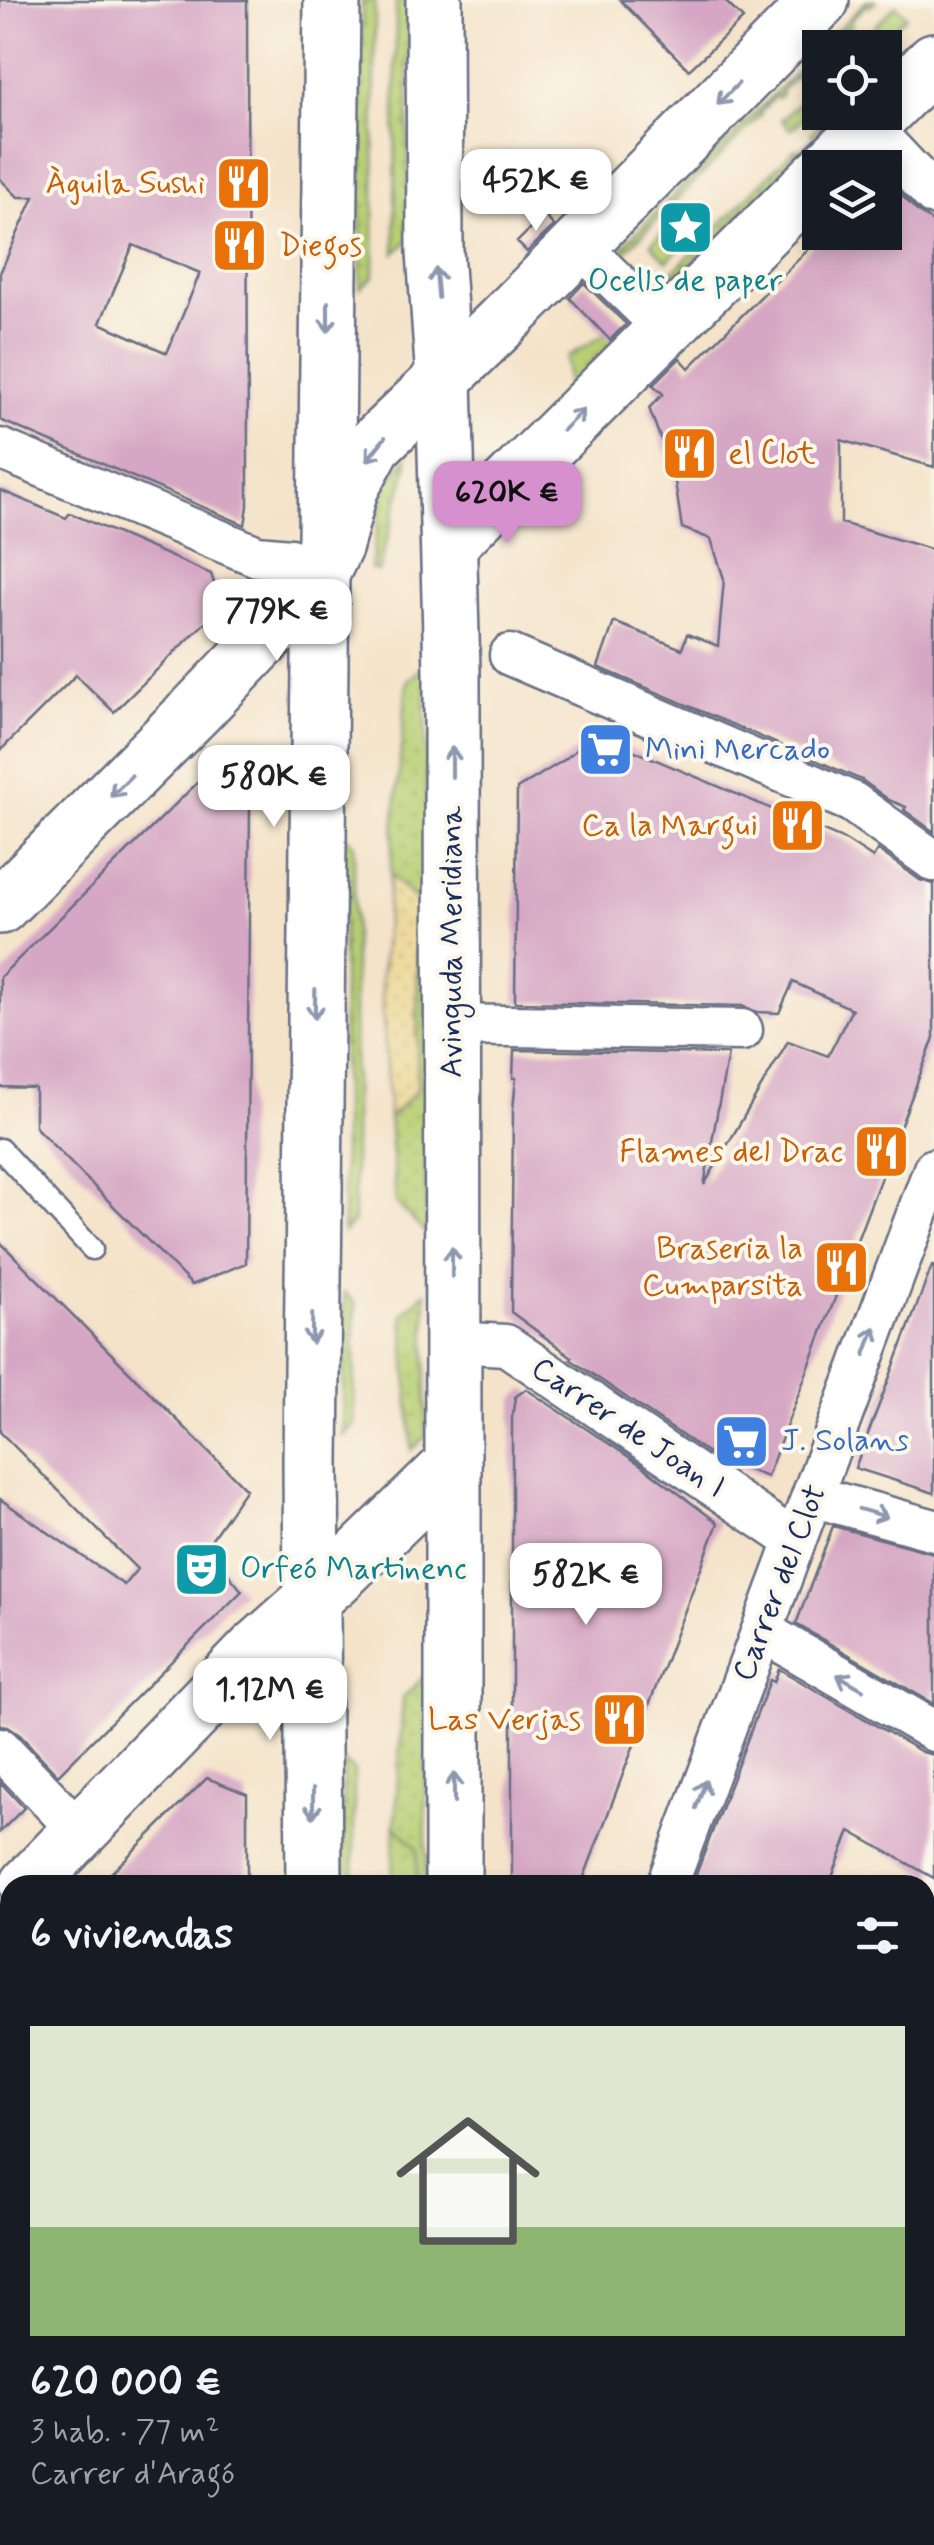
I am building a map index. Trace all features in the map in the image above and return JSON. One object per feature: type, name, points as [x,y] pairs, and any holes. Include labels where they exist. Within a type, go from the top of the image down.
[{"type":"street","points":[[0,906],[290,612],[305,567],[326,540],[332,0]]},
{"type":"street","name":"Avinguda Meridiana","points":[[434,0],[435,252],[444,380],[452,671],[454,1875]]},
{"type":"street","points":[[0,449],[257,556],[305,567],[335,545],[350,489],[374,445],[444,380],[801,12]]},
{"type":"street","points":[[902,93],[934,62]]},
{"type":"street","points":[[845,150],[865,130]]},
{"type":"street","points":[[889,130],[934,195]]},
{"type":"street","points":[[450,544],[802,192]]},
{"type":"street","points":[[578,244],[665,329]]},
{"type":"street","points":[[305,567],[314,1875]]},
{"type":"street","points":[[510,654],[852,802],[934,861]]},
{"type":"street","points":[[452,1026],[742,1030]]},
{"type":"street","name":"Carrer del Clot","points":[[671,1875],[934,1169]]},
{"type":"street","name":"Carrer de Joan I","points":[[452,1342],[506,1345],[795,1542]]},
{"type":"street","points":[[38,1875],[254,1651],[452,1464]]},
{"type":"street","points":[[812,1496],[934,1530]]},
{"type":"street","points":[[762,1631],[934,1731]]},
{"type":"street","points":[[0,1748],[63,1814],[77,1836]]},
{"type":"lane","points":[[0,1150],[92,1249]]},
{"type":"green space","points":[[362,0],[375,0],[374,276],[360,288]]},
{"type":"green space","points":[[396,0],[409,0],[408,241],[395,253]]},
{"type":"green space","points":[[867,0],[876,1],[866,5],[846,30],[837,30]]},
{"type":"green space","points":[[896,5],[906,16],[892,30],[871,30]]},
{"type":"green space","points":[[802,66],[802,74],[796,76],[778,98],[775,96],[761,115],[611,266],[607,262]]},
{"type":"green space","points":[[802,99],[802,119],[791,130],[781,120]]},
{"type":"green space","points":[[824,130],[650,305],[645,300],[795,149],[799,151],[814,137],[811,133]]},
{"type":"green space","points":[[673,222],[689,239],[667,261],[651,244]]},
{"type":"green space","points":[[620,325],[627,329],[567,389],[567,357]]},
{"type":"green space","points":[[407,458],[378,571],[371,569],[383,491],[388,479]]},
{"type":"green space","points":[[426,664],[426,1234],[396,1203],[389,1118],[417,1090],[418,902],[390,875],[407,681]]},
{"type":"green space","points":[[343,834],[354,844],[354,1222],[343,1233]]},
{"type":"green space","points":[[344,1292],[355,1302],[354,1425],[343,1436]]},
{"type":"green space","points":[[426,1292],[426,1436],[412,1450],[403,1314]]},
{"type":"green space","points":[[426,1675],[426,1875],[417,1875],[417,1848],[395,1826],[403,1698]]},
{"type":"green space","points":[[343,1761],[354,1771],[354,1875],[344,1875]]},
{"type":"green space","points":[[395,1826],[417,1848],[417,1875],[393,1875]]},
{"type":"sand","points":[[390,875],[418,902],[417,1090],[389,1118],[381,981]]},
{"type":"building","points":[[0,0],[247,0],[245,525],[0,420],[0,273],[34,197],[18,197],[0,179]],"holes":[[[133,245],[200,273],[167,353],[100,323]]]},
{"type":"building","points":[[620,0],[724,0],[743,19],[689,70]]},
{"type":"building","points":[[902,196],[934,223],[934,467],[841,440],[841,523],[934,550],[934,832],[904,810],[906,807],[862,780],[598,667],[614,622],[682,649],[687,634],[718,646],[724,579],[711,539],[682,528],[674,475],[649,408],[663,394],[653,385],[680,358],[689,368],[808,250],[902,250]]},
{"type":"building","points":[[544,215],[554,226],[527,252],[517,242]]},
{"type":"building","points":[[584,283],[626,324],[610,340],[570,298]]},
{"type":"building","points":[[0,490],[66,518],[70,513],[211,574],[222,606],[114,712],[76,675],[0,751]]},
{"type":"building","points":[[595,734],[847,841],[873,858],[878,850],[920,880],[934,884],[934,1038],[767,1477],[715,1458],[570,1359],[511,1312],[514,1050],[728,1054],[704,1185],[788,1041],[828,1056],[852,1009],[793,982],[779,1013],[757,1012],[742,1006],[515,1002],[517,789],[564,760]]},
{"type":"building","points":[[198,782],[250,804],[246,1263],[192,1285],[35,1127],[35,1088],[0,1087],[0,977]]},
{"type":"building","points":[[0,1242],[246,1489],[206,1547],[242,1591],[58,1775],[17,1732],[0,1725],[0,1499],[124,1585],[137,1569],[0,1432]]},
{"type":"building","points":[[934,1266],[934,1493],[855,1468]]},
{"type":"building","points":[[526,1389],[641,1465],[718,1523],[585,1875],[512,1875],[515,1397]]},
{"type":"building","points":[[833,1526],[934,1553],[934,1704],[796,1624]]},
{"type":"building","points":[[779,1669],[922,1752],[934,1755],[934,1875],[850,1831],[833,1875],[696,1875],[770,1680],[774,1682]]},
{"type":"building","points":[[207,1778],[247,1794],[247,1875],[109,1875]]},
{"type":"building","points":[[0,1782],[24,1808],[0,1832]]},
{"type":"place","name":"Àguila Sushi","points":[[244,184]]},
{"type":"place","name":"Ocells de paper","points":[[685,227]]},
{"type":"place","name":"Diegos","points":[[240,246]]},
{"type":"place","name":"el Clot","points":[[689,454]]},
{"type":"place","name":"Mini Mercado","points":[[606,750]]},
{"type":"place","name":"Ca la Margui","points":[[797,826]]},
{"type":"place","name":"Flames del Drac","points":[[882,1152]]},
{"type":"place","name":"Braseria la Cumparsita","points":[[842,1267]]},
{"type":"place","name":"J. Solans","points":[[742,1441]]},
{"type":"place","name":"Orfeó Martinenc","points":[[201,1569]]},
{"type":"place","name":"Las Verjas","points":[[620,1720]]}]
